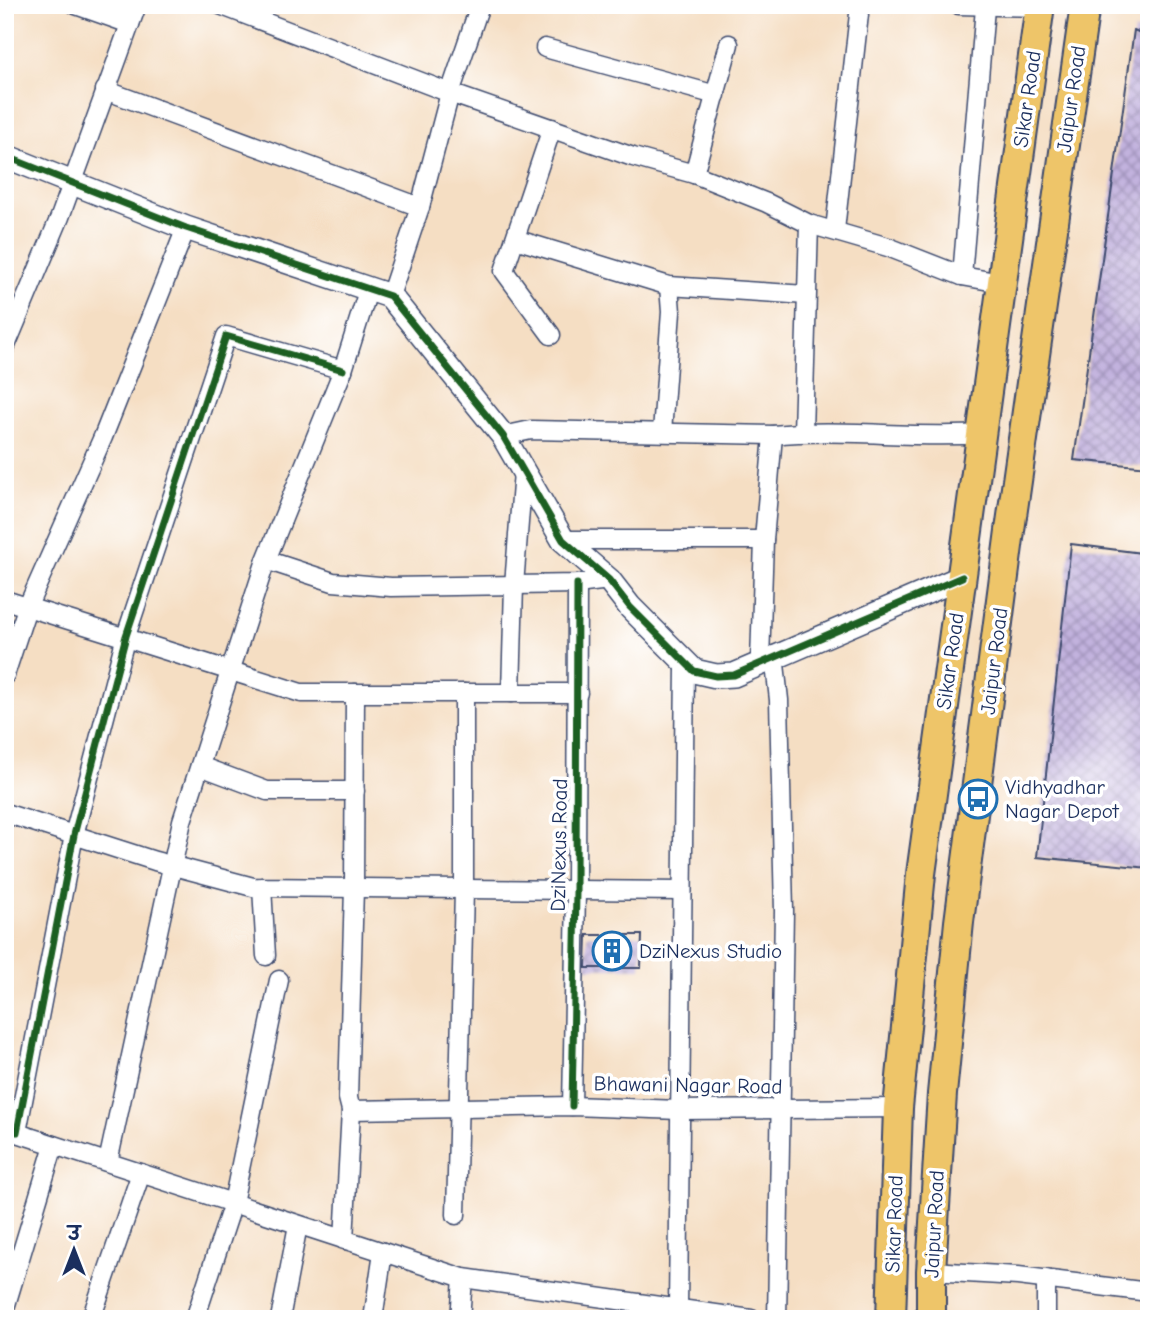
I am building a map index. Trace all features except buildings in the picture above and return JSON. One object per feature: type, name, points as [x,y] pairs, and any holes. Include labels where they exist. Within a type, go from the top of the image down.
[{"type":"main road","name":"Jaipur Road","points":[[931,1319],[931,1270],[942,1094],[959,922],[1013,510],[1085,5]]},
{"type":"main road","name":"Sikar Road","points":[[891,1319],[898,1108],[921,874],[1040,6]]},
{"type":"street","points":[[76,5],[130,24]]},
{"type":"street","points":[[5,348],[60,217],[70,183],[137,5]]},
{"type":"street","points":[[220,5],[257,12],[450,93],[633,158],[694,174],[767,203],[809,224],[835,230],[962,276],[1001,283]]},
{"type":"street","points":[[108,1162],[170,865],[230,670],[266,560],[343,370],[420,207],[450,93],[480,5]]},
{"type":"street","points":[[835,230],[860,5]]},
{"type":"street","points":[[959,5],[985,8],[1040,6]]},
{"type":"street","points":[[962,276],[985,8]]},
{"type":"street","points":[[694,174],[729,44]]},
{"type":"street","points":[[545,48],[716,95]]},
{"type":"street","points":[[105,90],[420,207]]},
{"type":"street","points":[[551,335],[504,271],[552,128]]},
{"type":"street","points":[[5,156],[186,228],[379,294],[503,436],[564,540],[609,580],[630,607],[694,671],[716,676],[734,674],[962,577]]},
{"type":"street","points":[[803,432],[809,224]]},
{"type":"street","points":[[5,676],[27,608],[103,437],[186,228]]},
{"type":"street","points":[[515,239],[669,286],[806,295]]},
{"type":"street","points":[[662,432],[671,312],[669,286]]},
{"type":"street","points":[[343,370],[226,336],[126,636],[74,835],[11,1130],[463,1279],[751,1319]]},
{"type":"street","points":[[503,436],[531,430],[773,435],[803,432],[881,436],[982,434]]},
{"type":"street","points":[[773,435],[764,540],[767,658],[779,700],[783,898],[777,1319]]},
{"type":"street","points":[[511,693],[514,585],[523,472]]},
{"type":"street","points":[[564,540],[764,540]]},
{"type":"street","points":[[266,560],[332,582],[391,587],[577,584],[609,580]]},
{"type":"street","name":"DziNexus Road","points":[[572,1106],[577,584]]},
{"type":"street","points":[[5,600],[301,693],[578,693]]},
{"type":"street","points":[[678,1308],[685,663]]},
{"type":"street","points":[[344,1240],[351,1110],[348,1098],[354,888],[355,693]]},
{"type":"street","points":[[456,1215],[464,890],[464,693]]},
{"type":"street","points":[[200,766],[267,791],[355,791]]},
{"type":"street","points":[[5,813],[170,865],[262,887],[681,891]]},
{"type":"street","points":[[262,887],[266,956]]},
{"type":"street","points":[[194,1319],[233,1203],[279,980]]},
{"type":"street","name":"Bhawani Nagar Road","points":[[351,1110],[572,1106],[679,1110],[898,1108]]},
{"type":"street","points":[[5,1308],[54,1144]]},
{"type":"street","points":[[91,1319],[141,1173]]},
{"type":"street","points":[[279,1319],[299,1225]]},
{"type":"street","points":[[373,1319],[383,1252]]},
{"type":"street","points":[[931,1270],[1046,1279],[1149,1292]]},
{"type":"street","points":[[460,1319],[463,1279]]},
{"type":"street","points":[[1046,1279],[1046,1319]]},
{"type":"cycle path","points":[[5,156],[186,228],[390,296],[503,436],[563,540],[609,580],[630,607],[694,671],[716,676],[734,675],[962,577]]},
{"type":"cycle path","points":[[17,1132],[74,835],[126,636],[226,336],[343,370]]},
{"type":"cycle path","points":[[572,1106],[577,584]]},
{"type":"place","name":"Vidhyadhar Nagar Depot","points":[[978,799]]},
{"type":"place","name":"DziNexus Studio","points":[[612,951]]}]
